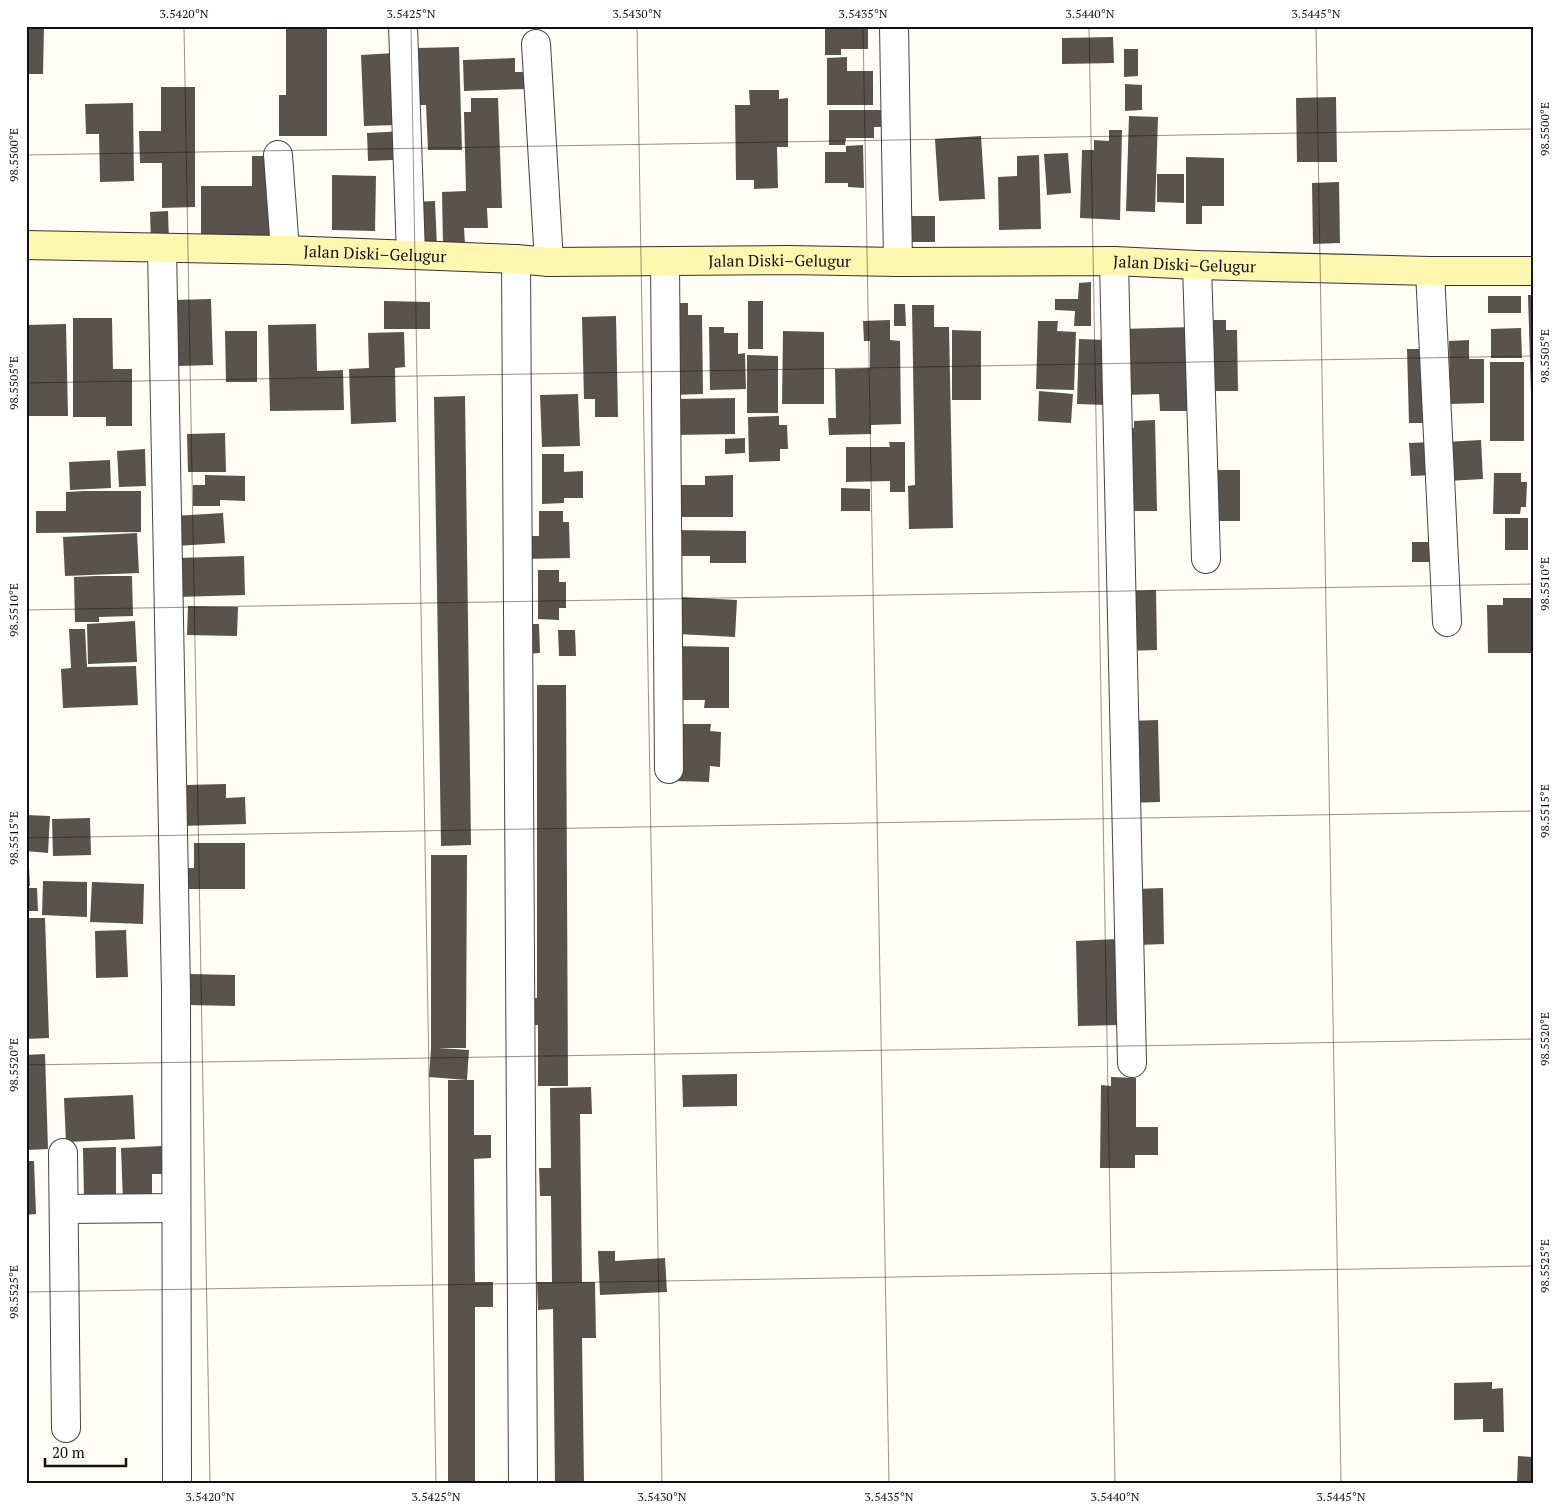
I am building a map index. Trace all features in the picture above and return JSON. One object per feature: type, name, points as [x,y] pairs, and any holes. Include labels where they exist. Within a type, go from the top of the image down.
[{"type":"main road","name":"Jalan Diski–Gelugur","points":[[26,245],[285,250],[549,262],[788,260],[898,262],[1114,261],[1197,266],[1430,271],[1533,271]]},
{"type":"street","points":[[403,26],[411,255]]},
{"type":"street","points":[[894,26],[898,262]]},
{"type":"street","points":[[536,44],[549,262]]},
{"type":"street","points":[[278,155],[285,250]]},
{"type":"street","points":[[162,248],[176,982],[177,1484]]},
{"type":"street","points":[[516,259],[523,1484]]},
{"type":"street","points":[[1114,261],[1132,1063]]},
{"type":"street","points":[[664,262],[669,768]]},
{"type":"street","points":[[1197,266],[1206,559]]},
{"type":"street","points":[[1430,271],[1448,622]]},
{"type":"street","points":[[63,1153],[66,1428]]},
{"type":"street","points":[[64,1209],[176,1208]]},
{"type":"building","points":[[26,26],[44,26],[43,74],[26,74]]},
{"type":"building","points":[[286,26],[327,26],[327,136],[279,136],[279,95],[286,95]]},
{"type":"building","points":[[825,26],[868,26],[868,49],[841,49],[841,55],[825,55]]},
{"type":"building","points":[[1113,37],[1114,63],[1062,64],[1062,38]]},
{"type":"building","points":[[459,47],[462,150],[428,150],[426,105],[420,105],[418,48]]},
{"type":"building","points":[[1124,49],[1138,49],[1138,76],[1124,77]]},
{"type":"building","points":[[394,53],[397,125],[364,126],[361,55]]},
{"type":"building","points":[[847,57],[847,71],[873,71],[873,105],[827,105],[827,58]]},
{"type":"building","points":[[515,58],[515,72],[524,72],[525,89],[464,91],[463,60]]},
{"type":"building","points":[[1125,84],[1142,85],[1142,110],[1125,111]]},
{"type":"building","points":[[161,87],[195,87],[195,207],[162,208],[162,163],[140,163],[139,131],[161,131]]},
{"type":"building","points":[[749,90],[779,90],[779,99],[788,98],[788,147],[777,147],[778,188],[754,189],[754,180],[736,180],[735,105],[750,105]]},
{"type":"building","points":[[1336,97],[1337,162],[1297,162],[1296,98]]},
{"type":"building","points":[[471,98],[498,98],[502,208],[487,208],[488,228],[464,228],[465,244],[443,245],[442,192],[466,191],[464,112],[471,112]]},
{"type":"building","points":[[133,103],[134,181],[100,182],[99,134],[86,134],[85,104]]},
{"type":"building","points":[[829,110],[883,110],[883,127],[874,127],[874,138],[846,138],[845,145],[829,145]]},
{"type":"building","points":[[1129,116],[1158,117],[1155,212],[1126,211]]},
{"type":"building","points":[[1109,130],[1122,130],[1120,220],[1080,218],[1082,150],[1094,150],[1094,140],[1109,141]]},
{"type":"building","points":[[406,131],[407,173],[394,173],[393,160],[368,161],[367,133]]},
{"type":"building","points":[[981,136],[985,199],[939,201],[935,139]]},
{"type":"building","points":[[863,145],[864,188],[848,187],[848,183],[825,183],[825,152],[846,152],[846,146]]},
{"type":"building","points":[[1068,153],[1071,193],[1047,195],[1044,154]]},
{"type":"building","points":[[1039,155],[1041,229],[999,230],[998,177],[1017,176],[1017,156]]},
{"type":"building","points":[[252,156],[272,156],[273,237],[201,238],[201,186],[252,186]]},
{"type":"building","points":[[1186,157],[1224,158],[1224,206],[1202,206],[1202,224],[1186,224]]},
{"type":"building","points":[[1157,174],[1184,174],[1184,203],[1157,202]]},
{"type":"building","points":[[332,175],[376,176],[375,231],[332,230]]},
{"type":"building","points":[[1339,182],[1340,243],[1313,244],[1312,183]]},
{"type":"building","points":[[435,201],[437,248],[414,249],[412,202]]},
{"type":"building","points":[[168,211],[169,242],[151,242],[150,212]]},
{"type":"building","points":[[906,216],[935,216],[935,242],[906,242]]},
{"type":"building","points":[[1091,282],[1091,326],[1074,326],[1075,311],[1055,310],[1055,299],[1078,299],[1079,283]]},
{"type":"building","points":[[1528,295],[1533,295],[1533,394],[1531,394]]},
{"type":"building","points":[[1488,296],[1521,296],[1521,313],[1488,313]]},
{"type":"building","points":[[211,299],[213,365],[177,366],[174,300]]},
{"type":"building","points":[[384,301],[430,302],[430,329],[384,329]]},
{"type":"building","points":[[748,301],[763,301],[763,349],[748,349]]},
{"type":"building","points":[[669,303],[688,303],[688,315],[702,315],[703,394],[671,395]]},
{"type":"building","points":[[894,304],[905,304],[906,326],[894,326]]},
{"type":"building","points":[[912,305],[934,305],[934,327],[949,327],[953,528],[909,529],[908,486],[915,485]]},
{"type":"building","points":[[616,316],[618,417],[595,417],[595,399],[584,399],[582,317]]},
{"type":"building","points":[[73,318],[112,318],[113,369],[132,369],[132,426],[106,426],[106,417],[73,417]]},
{"type":"building","points":[[890,320],[890,340],[900,341],[901,424],[871,425],[871,434],[829,435],[828,418],[836,418],[835,369],[870,368],[870,341],[864,341],[863,321]]},
{"type":"building","points":[[1203,320],[1226,320],[1226,330],[1237,330],[1238,391],[1204,391]]},
{"type":"building","points":[[1038,321],[1058,321],[1057,331],[1076,332],[1074,390],[1036,389]]},
{"type":"building","points":[[66,324],[68,416],[26,416],[26,325]]},
{"type":"building","points":[[316,324],[317,371],[343,370],[344,410],[270,411],[268,325]]},
{"type":"building","points":[[709,327],[724,327],[724,333],[738,333],[738,354],[745,353],[746,389],[710,390]]},
{"type":"building","points":[[1191,327],[1193,411],[1160,411],[1159,394],[1124,395],[1122,329]]},
{"type":"building","points":[[1521,328],[1522,358],[1491,358],[1491,329]]},
{"type":"building","points":[[952,330],[981,331],[981,400],[952,400]]},
{"type":"building","points":[[225,331],[257,331],[257,382],[226,382]]},
{"type":"building","points":[[783,331],[824,332],[824,404],[782,404]]},
{"type":"building","points":[[404,332],[405,367],[395,368],[396,422],[351,424],[349,369],[369,368],[368,333]]},
{"type":"building","points":[[1079,339],[1109,340],[1107,405],[1077,404]]},
{"type":"building","points":[[1469,340],[1469,359],[1484,359],[1484,403],[1450,404],[1449,341]]},
{"type":"building","points":[[1407,349],[1432,349],[1433,423],[1409,423]]},
{"type":"building","points":[[747,355],[778,356],[778,413],[747,413]]},
{"type":"building","points":[[1490,362],[1524,362],[1524,441],[1490,441]]},
{"type":"building","points":[[1039,391],[1073,394],[1071,423],[1038,421]]},
{"type":"building","points":[[578,394],[580,446],[542,447],[540,395]]},
{"type":"building","points":[[465,396],[471,845],[441,846],[434,397]]},
{"type":"building","points":[[735,398],[735,434],[674,435],[674,399]]},
{"type":"building","points":[[779,416],[779,425],[787,425],[788,449],[780,449],[780,461],[749,462],[748,417]]},
{"type":"building","points":[[1155,420],[1157,511],[1123,511],[1121,428],[1134,428],[1134,421]]},
{"type":"building","points":[[225,433],[226,472],[188,472],[187,434]]},
{"type":"building","points":[[745,438],[745,453],[725,454],[725,439]]},
{"type":"building","points":[[1481,440],[1483,479],[1447,481],[1445,442]]},
{"type":"building","points":[[889,442],[905,442],[905,492],[890,492],[890,481],[846,482],[846,447],[890,447]]},
{"type":"building","points":[[1435,442],[1437,475],[1411,476],[1409,443]]},
{"type":"building","points":[[145,449],[146,486],[119,487],[117,451]]},
{"type":"building","points":[[542,454],[564,454],[564,472],[583,471],[583,498],[564,498],[564,503],[542,504]]},
{"type":"building","points":[[110,460],[111,488],[70,490],[69,462]]},
{"type":"building","points":[[1218,470],[1240,470],[1240,521],[1210,521],[1210,486],[1218,486]]},
{"type":"building","points":[[1494,473],[1521,473],[1521,482],[1527,482],[1526,507],[1521,507],[1520,514],[1493,514]]},
{"type":"building","points":[[205,475],[245,476],[245,501],[220,500],[220,506],[193,506],[193,485],[205,485]]},
{"type":"building","points":[[733,475],[733,517],[672,517],[672,485],[705,485],[705,476]]},
{"type":"building","points":[[841,488],[870,489],[870,511],[841,511]]},
{"type":"building","points":[[141,491],[141,532],[36,533],[36,511],[66,511],[66,492]]},
{"type":"building","points":[[539,511],[563,511],[563,522],[569,522],[570,558],[524,559],[524,536],[539,536]]},
{"type":"building","points":[[223,513],[225,543],[176,546],[174,516]]},
{"type":"building","points":[[1505,518],[1528,518],[1528,550],[1505,550]]},
{"type":"building","points":[[674,530],[746,531],[746,563],[710,563],[710,556],[673,556]]},
{"type":"building","points":[[137,533],[139,573],[65,576],[63,537]]},
{"type":"building","points":[[1412,542],[1439,542],[1439,562],[1412,562]]},
{"type":"building","points":[[244,556],[245,595],[177,597],[176,558]]},
{"type":"building","points":[[538,570],[559,570],[559,582],[566,582],[566,608],[559,608],[559,620],[538,619]]},
{"type":"building","points":[[132,576],[133,616],[99,617],[99,622],[75,622],[74,577]]},
{"type":"building","points":[[1156,590],[1157,650],[1124,651],[1123,591]]},
{"type":"building","points":[[680,597],[737,600],[735,637],[678,634]]},
{"type":"building","points":[[1503,598],[1533,598],[1533,653],[1488,653],[1487,605],[1503,605]]},
{"type":"building","points":[[188,606],[238,607],[237,636],[187,635]]},
{"type":"building","points":[[135,621],[137,662],[88,664],[87,624]]},
{"type":"building","points":[[521,624],[539,624],[540,653],[521,654]]},
{"type":"building","points":[[69,629],[85,629],[87,667],[136,666],[138,705],[63,708],[61,669],[71,668]]},
{"type":"building","points":[[558,630],[575,630],[576,656],[559,656]]},
{"type":"building","points":[[671,646],[729,647],[729,708],[704,708],[705,700],[671,700]]},
{"type":"building","points":[[537,685],[566,685],[568,1086],[538,1086],[538,1025],[524,1025],[524,998],[537,998]]},
{"type":"building","points":[[1158,720],[1160,802],[1128,803],[1127,721]]},
{"type":"building","points":[[677,724],[711,724],[710,731],[721,732],[720,767],[710,766],[709,782],[676,781]]},
{"type":"building","points":[[226,784],[226,798],[245,797],[246,824],[181,826],[180,799],[187,799],[186,785]]},
{"type":"building","points":[[26,815],[50,816],[48,853],[26,851]]},
{"type":"building","points":[[90,818],[91,855],[53,856],[52,819]]},
{"type":"building","points":[[194,843],[245,843],[245,889],[183,889],[183,868],[194,868]]},
{"type":"building","points":[[431,855],[467,855],[466,1048],[438,1048],[469,1050],[467,1080],[429,1077],[431,1048]]},
{"type":"building","points":[[26,868],[29,868],[30,886],[26,886]]},
{"type":"building","points":[[43,881],[87,882],[87,917],[42,915]]},
{"type":"building","points":[[92,882],[144,884],[143,924],[90,922]]},
{"type":"building","points":[[26,888],[37,888],[38,911],[26,911]]},
{"type":"building","points":[[1163,888],[1164,944],[1137,945],[1136,889]]},
{"type":"building","points":[[26,918],[45,918],[49,1038],[26,1039]]},
{"type":"building","points":[[126,930],[128,977],[96,978],[95,931]]},
{"type":"building","points":[[1118,939],[1120,1025],[1078,1026],[1076,941]]},
{"type":"building","points":[[189,974],[235,975],[235,1006],[188,1005]]},
{"type":"building","points":[[45,1054],[48,1149],[26,1150],[26,1055]]},
{"type":"building","points":[[737,1074],[737,1106],[683,1107],[682,1075]]},
{"type":"building","points":[[1111,1077],[1136,1078],[1136,1127],[1158,1127],[1158,1155],[1135,1155],[1135,1168],[1100,1168],[1101,1085],[1111,1086]]},
{"type":"building","points":[[448,1080],[474,1080],[474,1135],[491,1135],[491,1158],[474,1159],[475,1282],[493,1282],[493,1307],[475,1307],[475,1484],[448,1484]]},
{"type":"building","points":[[591,1087],[592,1114],[580,1114],[582,1282],[595,1282],[596,1338],[582,1338],[584,1484],[555,1484],[553,1309],[538,1310],[537,1282],[552,1282],[551,1196],[540,1196],[539,1168],[551,1168],[550,1088]]},
{"type":"building","points":[[133,1095],[135,1139],[66,1142],[64,1098]]},
{"type":"building","points":[[162,1146],[163,1174],[152,1174],[152,1200],[123,1201],[121,1148]]},
{"type":"building","points":[[116,1147],[116,1199],[84,1200],[83,1148]]},
{"type":"building","points":[[26,1161],[34,1161],[36,1214],[26,1215]]},
{"type":"building","points":[[598,1251],[615,1251],[615,1261],[665,1258],[667,1292],[600,1295]]},
{"type":"building","points":[[1492,1382],[1492,1389],[1503,1388],[1504,1432],[1483,1432],[1483,1419],[1454,1420],[1454,1383]]},
{"type":"building","points":[[1518,1456],[1533,1457],[1533,1484],[1517,1484]]}]
